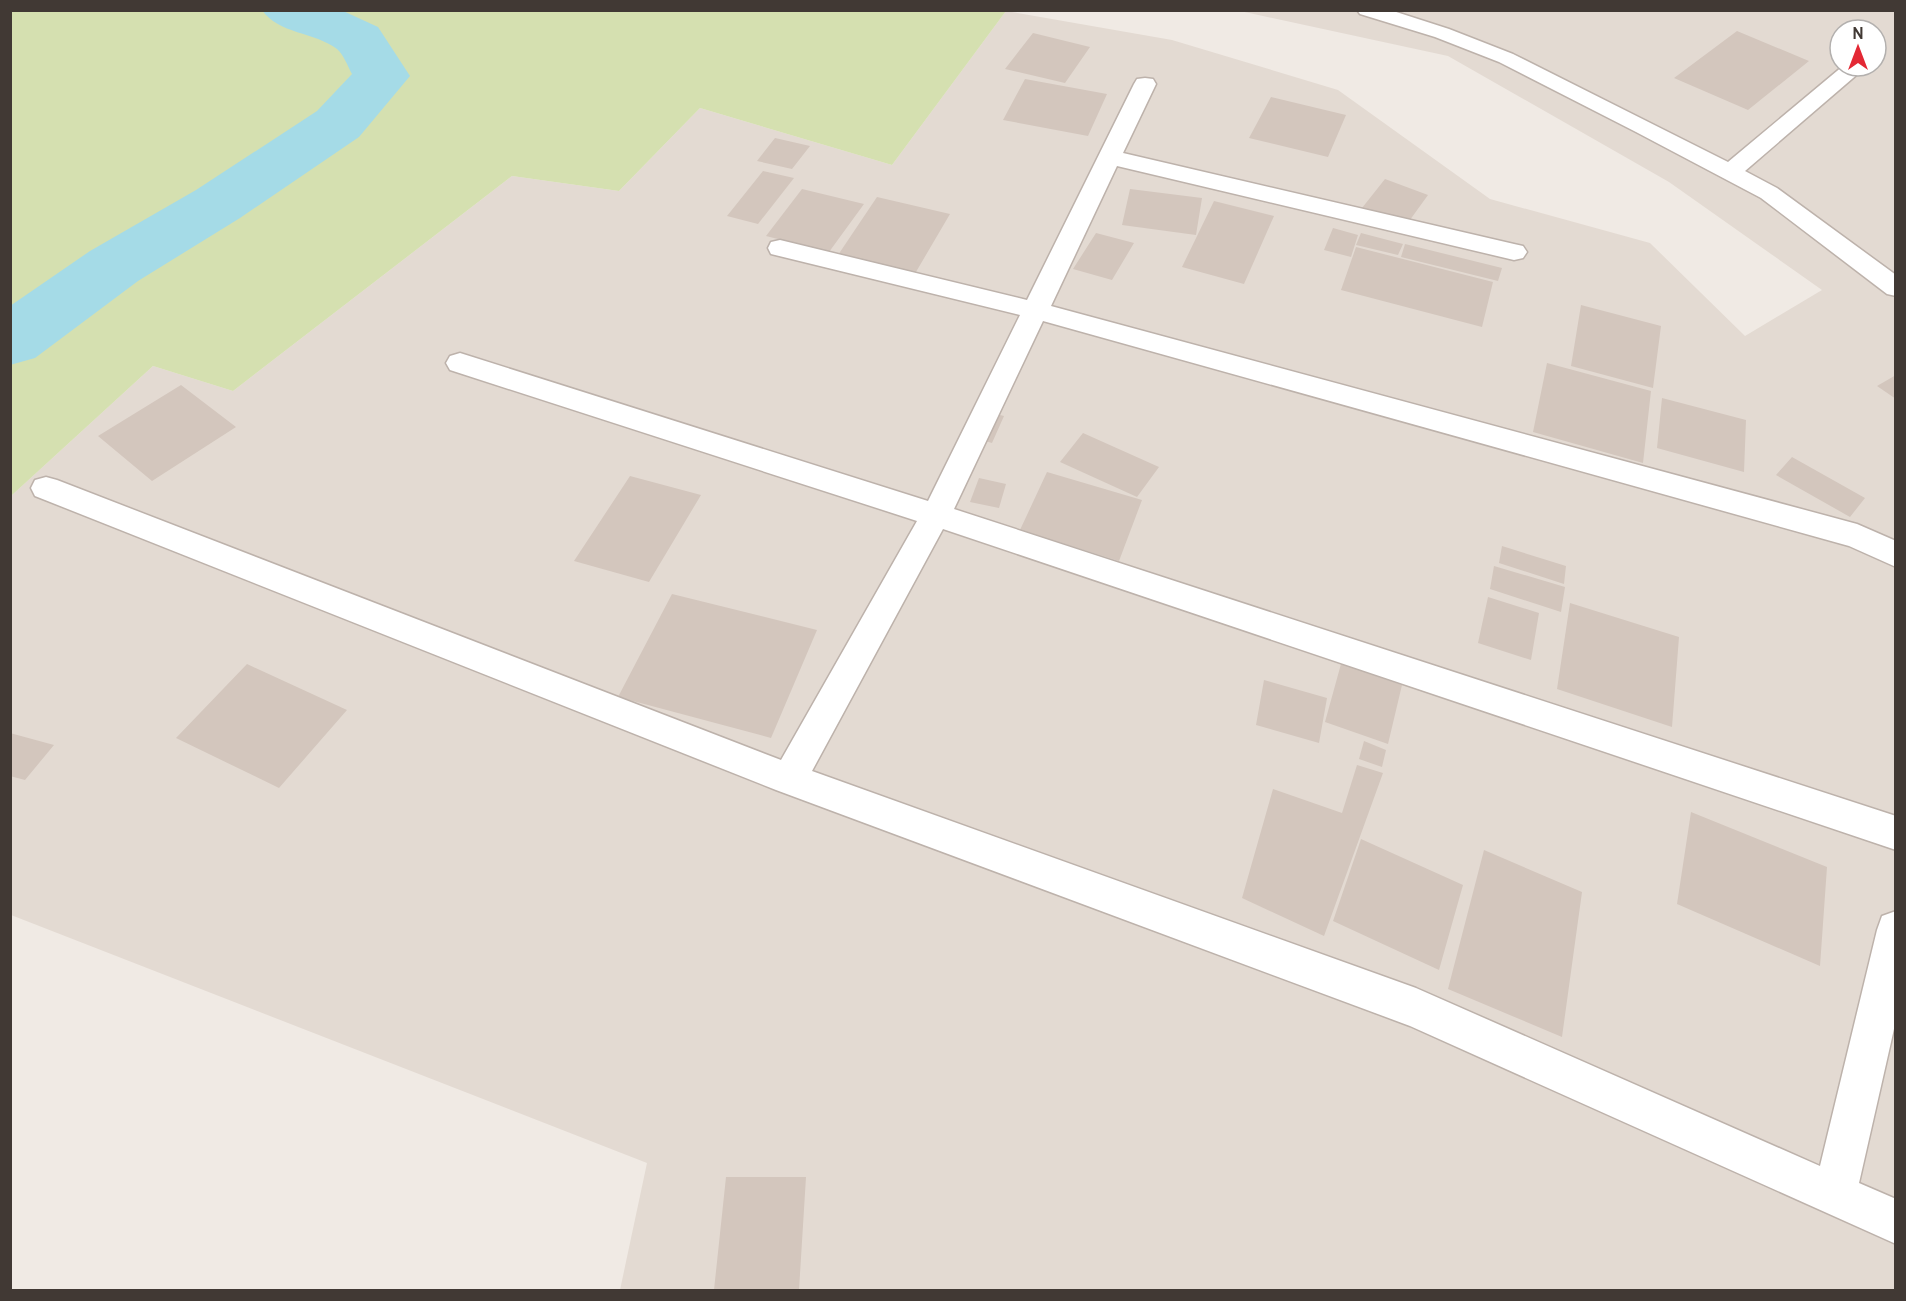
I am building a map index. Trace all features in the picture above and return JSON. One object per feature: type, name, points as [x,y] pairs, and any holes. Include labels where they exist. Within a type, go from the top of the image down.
[{"type":"street","points":[[1367,10],[1442,33],[1506,58],[1730,173],[1769,194],[1896,288]]},
{"type":"street","points":[[1730,173],[1842,78]]},
{"type":"street","points":[[789,779],[936,515],[1145,84]]},
{"type":"street","points":[[1109,157],[1514,252]]},
{"type":"street","points":[[780,248],[1034,310],[1857,536],[1896,555]]},
{"type":"street","points":[[459,363],[936,515],[1896,832]]},
{"type":"street","points":[[46,488],[789,779],[1416,1008],[1896,1222]]},
{"type":"street","points":[[1835,1194],[1896,930]]},
{"type":"shaded area","points":[[1006,11],[1172,40],[1338,90],[1490,199],[1650,243],[1745,336],[1822,290],[1669,182],[1448,56],[1240,11],[1895,11],[1895,1290],[620,1290],[647,1163],[11,915],[11,496],[153,366],[233,391],[512,176],[619,191],[700,108],[892,165]]},
{"type":"green space","points":[[11,10],[1006,11],[892,165],[700,108],[619,191],[512,176],[233,391],[153,366],[11,496]]},
{"type":"building","points":[[1737,31],[1809,61],[1748,110],[1674,78]]},
{"type":"building","points":[[1033,33],[1090,47],[1065,83],[1005,69]]},
{"type":"building","points":[[1025,79],[1107,94],[1088,136],[1003,120]]},
{"type":"building","points":[[1271,97],[1346,115],[1328,157],[1249,138]]},
{"type":"building","points":[[775,138],[810,146],[792,169],[757,161]]},
{"type":"building","points":[[763,171],[794,178],[758,224],[727,216]]},
{"type":"building","points":[[1385,179],[1428,195],[1407,224],[1362,208]]},
{"type":"building","points":[[802,189],[864,204],[829,252],[766,236]]},
{"type":"building","points":[[1130,189],[1202,198],[1196,235],[1122,225]]},
{"type":"building","points":[[877,197],[950,214],[913,277],[836,258]]},
{"type":"building","points":[[1214,201],[1274,216],[1244,284],[1182,267]]},
{"type":"building","points":[[1333,228],[1358,235],[1351,257],[1324,250]]},
{"type":"building","points":[[1096,233],[1134,243],[1112,280],[1073,269]]},
{"type":"building","points":[[1361,233],[1403,244],[1398,255],[1356,245]]},
{"type":"building","points":[[1405,244],[1502,268],[1498,281],[1401,257]]},
{"type":"building","points":[[1356,247],[1493,282],[1482,327],[1341,290]]},
{"type":"building","points":[[1581,305],[1661,326],[1653,388],[1571,366]]},
{"type":"building","points":[[1547,363],[1651,391],[1643,463],[1533,432]]},
{"type":"building","points":[[1896,375],[1896,399],[1877,386]]},
{"type":"building","points":[[181,385],[236,427],[152,481],[98,436]]},
{"type":"building","points":[[1662,398],[1746,420],[1744,472],[1657,448]]},
{"type":"building","points":[[992,413],[1004,416],[992,443],[978,439]]},
{"type":"building","points":[[1083,433],[1159,467],[1137,497],[1060,462]]},
{"type":"building","points":[[1792,457],[1865,498],[1850,517],[1776,475]]},
{"type":"building","points":[[1047,472],[1142,500],[1119,561],[1020,530]]},
{"type":"building","points":[[630,476],[701,495],[649,582],[574,561]]},
{"type":"building","points":[[979,478],[1006,484],[999,508],[970,502]]},
{"type":"building","points":[[1502,546],[1566,566],[1564,584],[1499,563]]},
{"type":"building","points":[[1494,566],[1565,587],[1561,612],[1490,589]]},
{"type":"building","points":[[672,594],[817,630],[771,738],[618,697]]},
{"type":"building","points":[[1488,597],[1539,613],[1531,660],[1478,643]]},
{"type":"building","points":[[1570,603],[1679,637],[1672,727],[1557,689]]},
{"type":"building","points":[[247,664],[347,710],[279,788],[176,738]]},
{"type":"building","points":[[1341,664],[1402,685],[1388,744],[1325,722]]},
{"type":"building","points":[[1264,680],[1327,698],[1319,743],[1256,725]]},
{"type":"building","points":[[10,733],[54,745],[25,780],[10,776]]},
{"type":"building","points":[[1364,741],[1386,750],[1382,767],[1359,759]]},
{"type":"building","points":[[1357,765],[1383,773],[1324,936],[1242,898],[1273,789],[1342,813]]},
{"type":"building","points":[[1691,812],[1827,867],[1820,966],[1677,904]]},
{"type":"building","points":[[1361,839],[1463,885],[1439,970],[1333,921]]},
{"type":"building","points":[[1484,850],[1582,892],[1562,1037],[1448,989]]},
{"type":"building","points":[[726,1177],[806,1177],[799,1290],[714,1290]]},
{"type":"waterway","points":[[10,341],[114,266],[218,204],[338,124],[382,76],[359,39],[316,19],[288,10]]}]
